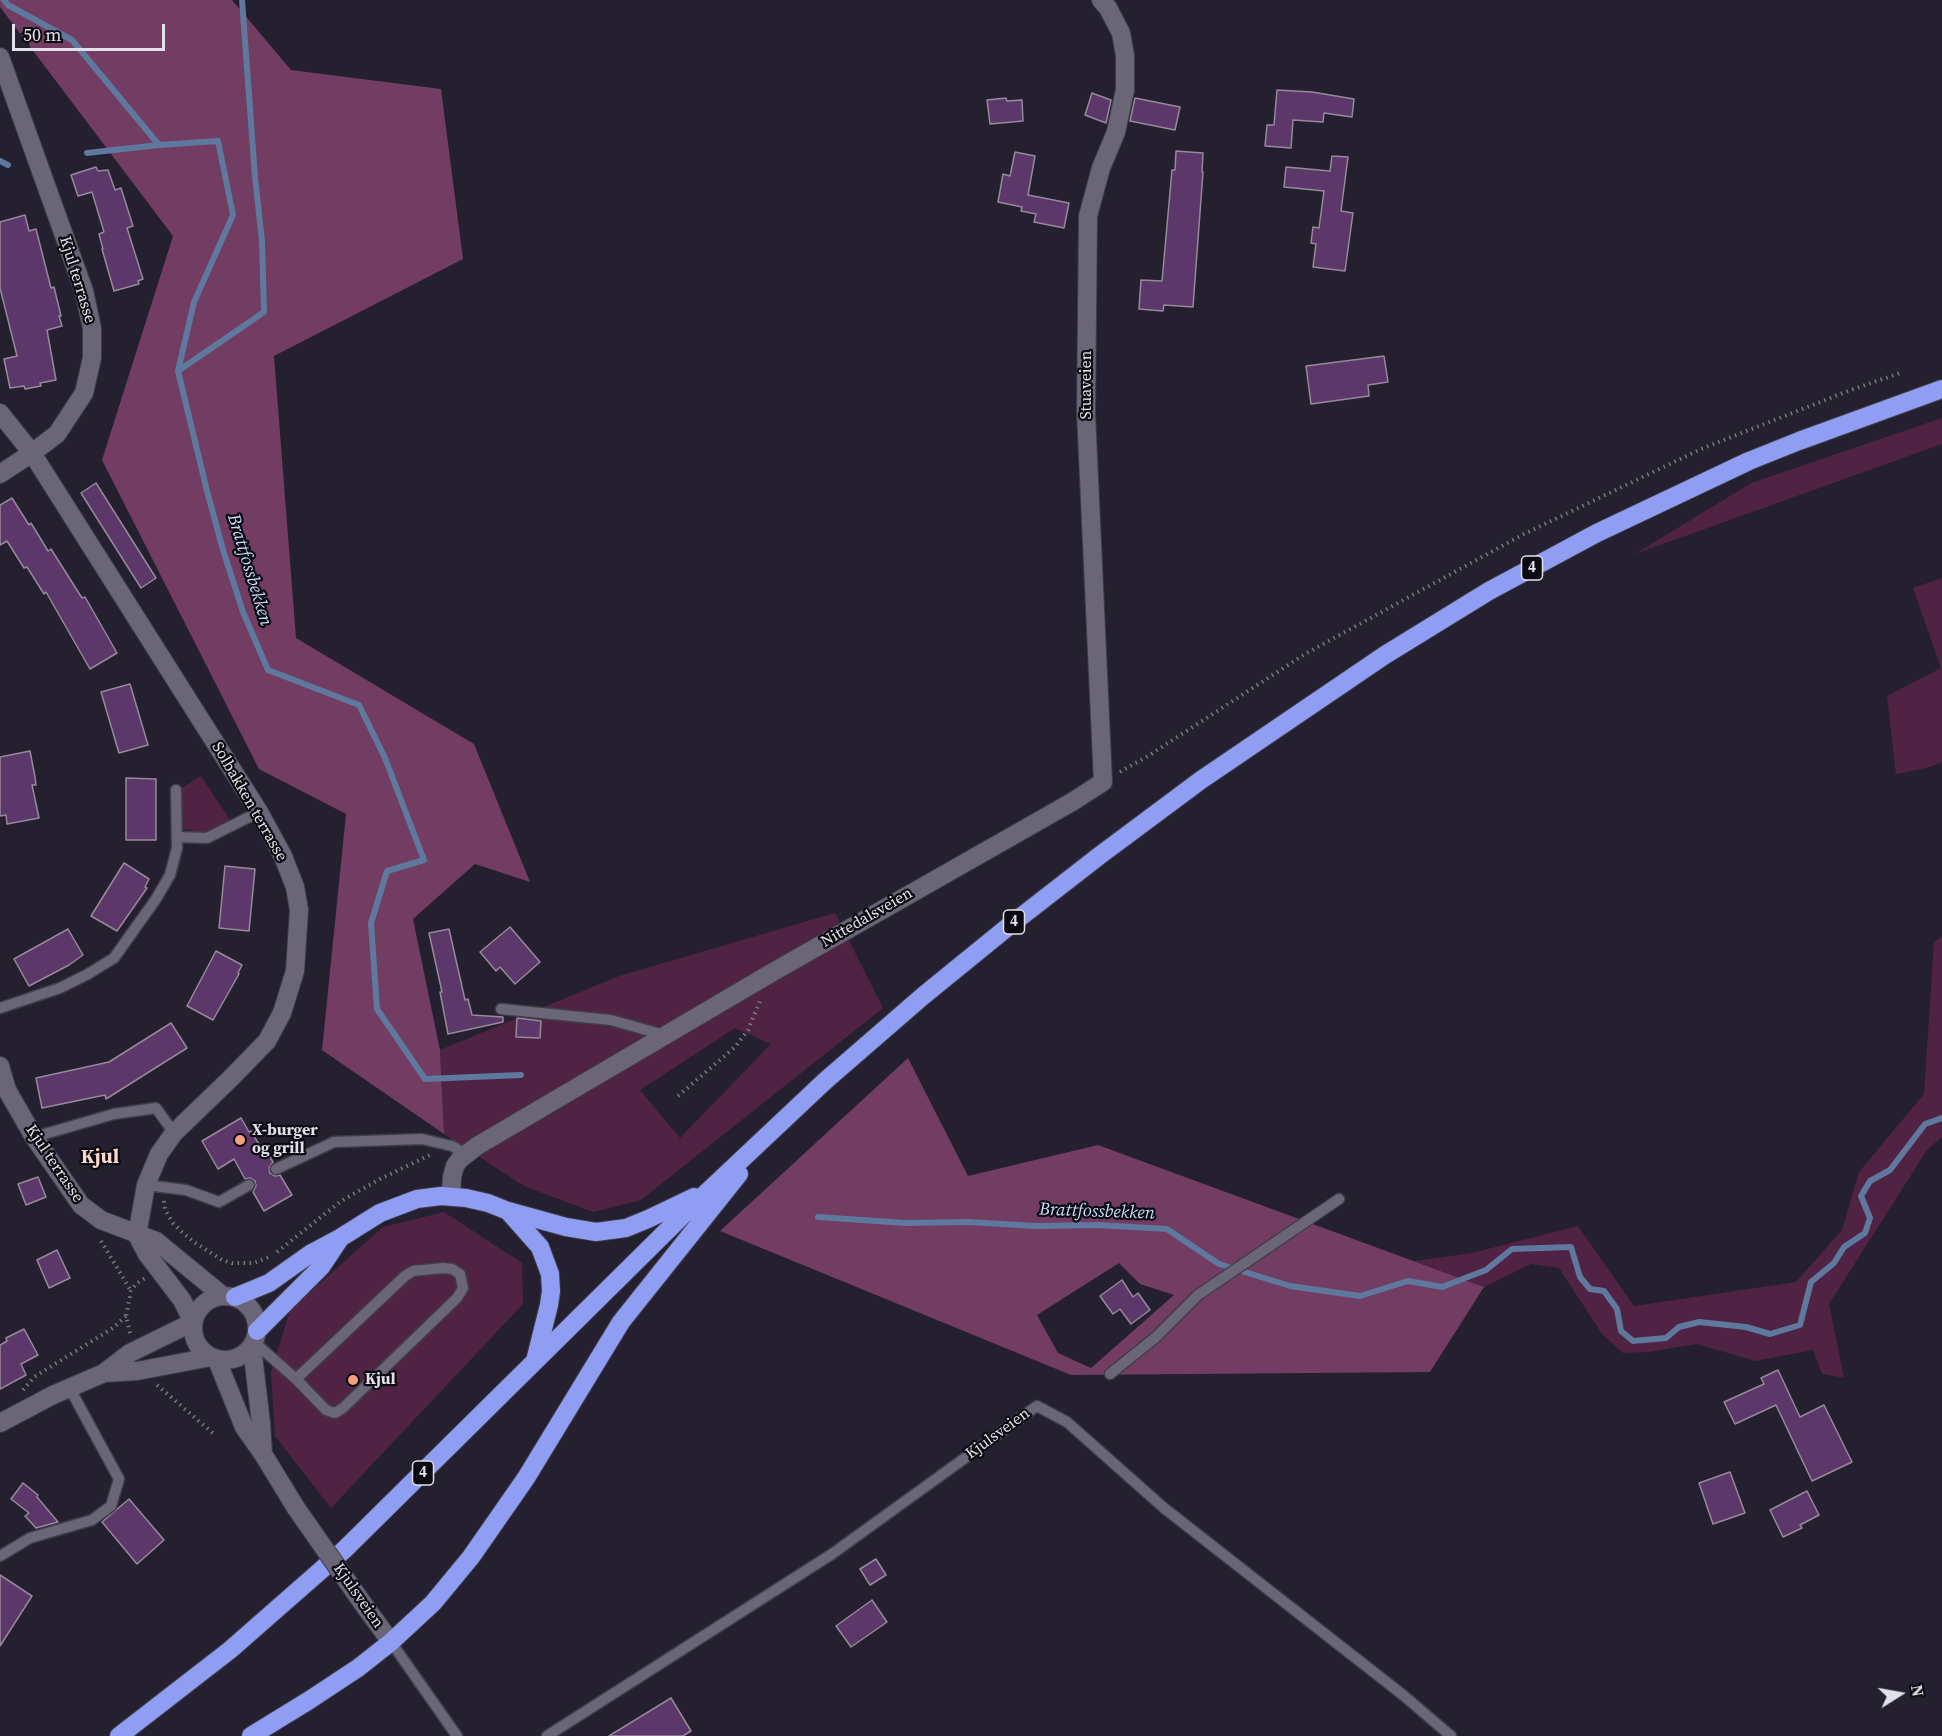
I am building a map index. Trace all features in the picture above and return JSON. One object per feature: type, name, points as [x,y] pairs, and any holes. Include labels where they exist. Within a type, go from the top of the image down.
[{"type":"highway","name":"4","points":[[119,1736],[230,1650],[318,1573],[778,1124],[923,996],[1098,856],[1226,762],[1385,655],[1509,580],[1669,497],[1749,461],[1942,389]]},
{"type":"highway","name":"4","points":[[251,1736],[308,1701],[391,1642],[433,1603],[471,1557],[526,1478],[621,1322],[778,1124]]},
{"type":"highway","name":"4","points":[[229,1297],[269,1283],[310,1254],[375,1216],[398,1205],[429,1197],[451,1196],[478,1200],[508,1211],[581,1231],[602,1231],[626,1228],[709,1189]]},
{"type":"highway","name":"4","points":[[508,1211],[540,1247],[550,1274],[549,1305],[534,1364]]},
{"type":"highway","name":"4","points":[[254,1340],[321,1267],[340,1238]]},
{"type":"street","name":"Stuaveien","points":[[1101,0],[1108,8],[1121,33],[1125,56],[1125,90],[1116,132],[1101,168],[1088,216],[1086,413],[1102,782]]},
{"type":"street","name":"Kjul terrasse","points":[[0,474],[57,434],[84,393],[92,358],[92,328],[84,291],[1,64]]},
{"type":"street","name":"Solbakken terrasse","points":[[0,413],[32,453],[259,812],[284,856],[295,887],[299,910],[295,971],[282,1013],[267,1041],[174,1133],[159,1154],[154,1186],[137,1235]]},
{"type":"street","name":"Nittedalsveien","points":[[451,1196],[452,1177],[459,1150],[491,1137],[773,972],[1072,802],[1102,782]]},
{"type":"street","name":"Kjul terrasse","points":[[0,1066],[7,1090],[34,1137],[81,1205],[92,1215],[156,1241],[229,1297]]},
{"type":"street","points":[[137,1235],[147,1254],[182,1300],[193,1322],[198,1346],[214,1358]]},
{"type":"street","points":[[0,1423],[69,1387],[104,1373],[130,1353],[193,1322],[199,1310],[213,1298],[229,1297],[245,1302],[257,1320],[254,1340],[240,1357],[232,1360],[214,1358],[137,1371],[104,1373]]},
{"type":"street","name":"Kjulsveien","points":[[254,1340],[263,1454]]},
{"type":"street","name":"Kjulsveien","points":[[214,1358],[244,1427],[296,1508],[391,1642]]},
{"type":"lane","points":[[0,1008],[60,988],[114,958],[156,899],[170,875],[177,848],[176,790]]},
{"type":"lane","points":[[177,837],[207,838],[259,812]]},
{"type":"lane","points":[[501,1010],[611,1020],[664,1035]]},
{"type":"lane","points":[[34,1137],[114,1114],[156,1108],[174,1133]]},
{"type":"lane","points":[[276,1169],[334,1142],[422,1139],[459,1150]]},
{"type":"lane","points":[[154,1186],[186,1190],[219,1202],[249,1185]]},
{"type":"lane","points":[[1110,1374],[1156,1337],[1198,1295],[1339,1199]]},
{"type":"lane","points":[[254,1340],[326,1410],[335,1413],[343,1408],[457,1298],[463,1288],[460,1274],[452,1269],[443,1268],[413,1271],[405,1276],[296,1379]]},
{"type":"lane","points":[[0,1556],[30,1538],[92,1520],[111,1506],[119,1479],[69,1387]]},
{"type":"lane","name":"Kjulsveien","points":[[547,1736],[832,1554],[1037,1406],[1067,1422],[1164,1508],[1403,1695],[1451,1736]]},
{"type":"lane","name":"Kjulsveien","points":[[391,1642],[457,1736]]},
{"type":"path","points":[[1102,782],[1148,756],[1305,654],[1473,561],[1621,487],[1740,433],[1899,374]]},
{"type":"path","points":[[678,1096],[735,1047],[748,1030],[773,972]]},
{"type":"path","points":[[154,1186],[165,1210],[182,1232],[194,1242],[222,1260],[232,1263],[254,1263],[274,1255],[321,1216],[359,1190],[459,1150]]},
{"type":"path","points":[[92,1215],[96,1232],[131,1291]]},
{"type":"path","points":[[132,1338],[126,1316],[131,1291],[136,1284],[148,1276]]},
{"type":"path","points":[[16,1413],[16,1398],[34,1377],[113,1328],[126,1316]]},
{"type":"path","points":[[155,1383],[215,1435]]},
{"type":"shaded area","points":[[0,0],[232,0],[291,70],[441,89],[463,259],[274,356],[296,638],[474,744],[530,882],[475,864],[413,919],[440,1050],[444,1134],[322,1050],[346,814],[259,769],[102,460],[173,236],[0,7]]},
{"type":"shaded area","points":[[1942,418],[1942,444],[1635,554],[1751,483]]},
{"type":"shaded area","points":[[1942,578],[1942,762],[1927,768],[1896,774],[1887,696],[1941,668],[1913,588]]},
{"type":"shaded area","points":[[201,776],[230,820],[204,832],[182,829],[180,789]]},
{"type":"shaded area","points":[[835,913],[883,1008],[641,1200],[593,1212],[524,1186],[444,1134],[440,1050],[619,976]],"holes":[[[735,1028],[771,1044],[680,1138],[640,1090]]]},
{"type":"shaded area","points":[[1942,936],[1942,1137],[1927,1150],[1829,1304],[1844,1378],[1822,1374],[1813,1350],[1755,1361],[1697,1344],[1648,1352],[1623,1353],[1602,1334],[1559,1268],[1531,1264],[1484,1287],[1414,1261],[1472,1253],[1578,1226],[1634,1306],[1796,1282],[1842,1230],[1859,1172],[1924,1094],[1934,942]]},
{"type":"shaded area","points":[[908,1058],[968,1176],[1098,1145],[1484,1287],[1430,1372],[1071,1375],[720,1231]],"holes":[[[1119,1263],[1140,1284],[1174,1295],[1091,1368],[1058,1353],[1037,1315]]]},
{"type":"shaded area","points":[[444,1212],[522,1263],[523,1304],[331,1508],[275,1436],[271,1372],[290,1310],[383,1227]]},
{"type":"building","points":[[1277,90],[1312,92],[1354,99],[1352,117],[1324,113],[1323,122],[1293,120],[1291,148],[1265,146],[1267,125],[1274,125]]},
{"type":"building","points":[[1092,93],[1111,100],[1106,123],[1085,115]]},
{"type":"building","points":[[1006,98],[1007,101],[1022,100],[1023,121],[990,124],[987,100]]},
{"type":"building","points":[[1135,98],[1180,107],[1175,130],[1130,121]]},
{"type":"building","points":[[1176,151],[1203,153],[1193,307],[1164,305],[1163,311],[1139,309],[1141,280],[1162,281],[1172,170],[1175,170]]},
{"type":"building","points":[[1015,152],[1035,156],[1028,195],[1069,203],[1064,228],[1034,222],[1036,214],[1021,211],[1022,207],[998,202],[1003,174],[1010,176]]},
{"type":"building","points":[[1332,156],[1348,157],[1341,211],[1353,213],[1345,271],[1313,267],[1316,244],[1311,243],[1313,227],[1319,228],[1324,191],[1284,187],[1286,167],[1330,171]]},
{"type":"building","points":[[96,167],[98,171],[108,170],[115,190],[121,188],[133,226],[127,228],[143,279],[138,281],[139,284],[114,291],[99,234],[104,232],[92,192],[78,196],[71,175]]},
{"type":"building","points":[[25,215],[29,231],[36,229],[51,288],[54,287],[62,326],[47,330],[56,380],[25,389],[24,386],[10,388],[4,359],[17,356],[0,288],[0,222]]},
{"type":"building","points":[[1384,356],[1388,382],[1368,385],[1369,396],[1311,404],[1306,366]]},
{"type":"building","points":[[96,483],[156,578],[141,588],[81,493]]},
{"type":"building","points":[[12,498],[48,551],[51,549],[82,598],[85,597],[117,653],[90,669],[46,592],[44,594],[27,567],[24,568],[7,541],[0,545],[0,505]]},
{"type":"building","points":[[130,684],[148,745],[119,753],[101,692]]},
{"type":"building","points":[[30,751],[36,785],[32,785],[39,818],[7,824],[6,815],[0,816],[0,757]]},
{"type":"building","points":[[126,778],[156,779],[156,840],[126,840]]},
{"type":"building","points":[[124,863],[149,879],[145,887],[147,888],[117,931],[91,916]]},
{"type":"building","points":[[225,866],[255,869],[249,931],[219,928]]},
{"type":"building","points":[[510,927],[540,962],[515,984],[500,967],[496,971],[480,952]]},
{"type":"building","points":[[68,929],[83,955],[29,986],[14,959]]},
{"type":"building","points":[[449,929],[465,1000],[468,999],[472,1015],[503,1017],[503,1022],[448,1034],[440,992],[442,992],[429,933]]},
{"type":"building","points":[[216,951],[242,965],[213,1020],[187,1006]]},
{"type":"building","points":[[517,1018],[541,1021],[540,1038],[516,1037]]},
{"type":"building","points":[[171,1023],[187,1048],[106,1099],[105,1095],[42,1108],[36,1078],[109,1062]]},
{"type":"building","points":[[241,1118],[273,1162],[269,1168],[270,1173],[275,1176],[280,1175],[292,1195],[264,1211],[253,1192],[256,1186],[255,1181],[250,1178],[245,1179],[234,1159],[218,1169],[202,1141]]},
{"type":"building","points":[[38,1177],[46,1197],[26,1205],[18,1184]]},
{"type":"building","points":[[57,1250],[70,1278],[49,1288],[37,1260]]},
{"type":"building","points":[[1122,1280],[1133,1297],[1138,1293],[1150,1310],[1131,1324],[1120,1309],[1113,1314],[1100,1296]]},
{"type":"building","points":[[24,1329],[38,1355],[21,1364],[26,1375],[0,1389],[0,1345],[7,1341],[6,1338]]},
{"type":"building","points":[[1778,1370],[1800,1417],[1824,1405],[1852,1462],[1812,1481],[1776,1405],[1735,1424],[1724,1402],[1764,1384],[1761,1378]]},
{"type":"building","points":[[1730,1472],[1745,1513],[1713,1524],[1699,1483]]},
{"type":"building","points":[[23,1483],[38,1495],[37,1497],[58,1522],[36,1528],[25,1516],[29,1513],[11,1499]]},
{"type":"building","points":[[1807,1491],[1819,1515],[1800,1525],[1802,1528],[1783,1537],[1770,1510]]},
{"type":"building","points":[[129,1499],[164,1540],[137,1564],[102,1522]]},
{"type":"building","points":[[876,1559],[886,1575],[870,1585],[860,1569]]},
{"type":"building","points":[[0,1575],[32,1596],[0,1646]]},
{"type":"building","points":[[872,1600],[887,1622],[851,1647],[836,1626]]},
{"type":"building","points":[[671,1698],[691,1731],[683,1736],[609,1736]]},
{"type":"waterway","points":[[4,0],[8,5],[72,40],[159,145]]},
{"type":"waterway","points":[[178,371],[264,312],[262,241],[242,0]]},
{"type":"waterway","name":"Brattfossbekken","points":[[87,153],[218,141],[233,215],[194,302],[178,371],[207,491],[243,612],[268,670],[359,705],[385,758],[424,860],[387,871],[371,923],[377,1009],[425,1079],[521,1075]]},
{"type":"waterway","name":"Brattfossbekken","points":[[0,161],[8,165]]},
{"type":"waterway","name":"Brattfossbekken","points":[[818,1217],[906,1223],[968,1222],[1167,1229],[1219,1264],[1290,1286],[1360,1296],[1408,1281],[1442,1287],[1486,1270],[1512,1249],[1571,1247],[1580,1277],[1590,1289],[1604,1291],[1617,1309],[1621,1331],[1633,1341],[1666,1338],[1679,1327],[1699,1322],[1746,1327],[1770,1334],[1800,1325],[1811,1282],[1834,1263],[1844,1247],[1865,1233],[1870,1218],[1861,1196],[1870,1181],[1890,1170],[1925,1124],[1942,1118]]},
{"type":"place","name":"X-burger og grill","points":[[240,1140]]},
{"type":"place","name":"Kjul","points":[[353,1380]]},
{"type":"district","name":"Kjul","points":[[100,1158]]}]
